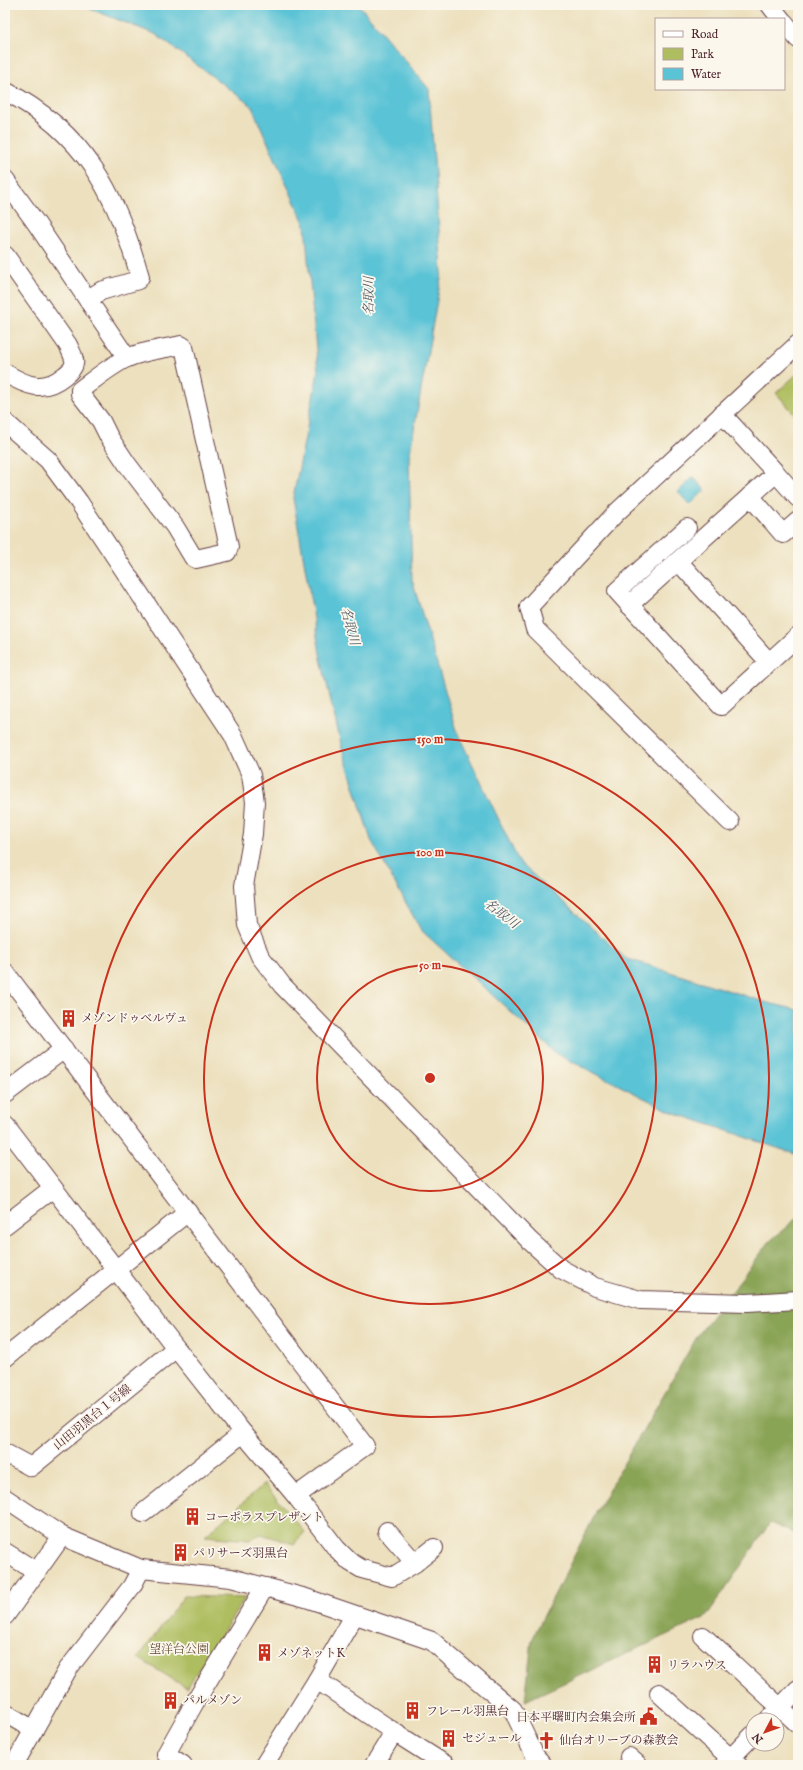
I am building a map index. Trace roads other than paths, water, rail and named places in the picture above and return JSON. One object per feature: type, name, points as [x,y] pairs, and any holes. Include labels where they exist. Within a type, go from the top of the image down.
[{"type":"street","points":[[770,5],[780,18]]},
{"type":"street","points":[[785,23],[798,39]]},
{"type":"street","points":[[5,91],[39,112],[62,131],[79,149],[106,186],[123,223],[140,277],[138,280],[97,293],[88,299]]},
{"type":"street","points":[[5,180],[127,358]]},
{"type":"street","points":[[5,255],[68,345],[74,359],[75,366],[73,370],[55,383],[44,386],[23,384],[5,374]]},
{"type":"street","points":[[730,822],[535,629],[529,607],[616,513],[798,344]]},
{"type":"street","points":[[182,345],[184,347],[229,548],[227,552],[196,559],[193,557],[175,527],[127,464],[109,437],[101,421],[80,394],[80,390],[110,368],[127,358],[182,345]]},
{"type":"street","points":[[722,414],[798,498]]},
{"type":"street","points":[[5,422],[48,460],[79,502],[233,735],[251,775],[255,802],[253,834],[244,886],[247,925],[260,956],[282,985],[530,1241],[561,1269],[596,1287],[640,1300],[747,1303],[798,1300]]},
{"type":"street","points":[[629,605],[776,473]]},
{"type":"street","points":[[750,496],[784,534],[798,521]]},
{"type":"street","points":[[688,528],[617,591],[721,706],[798,636]]},
{"type":"street","points":[[678,561],[769,662]]},
{"type":"street","points":[[5,972],[365,1446],[296,1496]]},
{"type":"street","points":[[5,1094],[64,1049]]},
{"type":"street","points":[[5,1125],[176,1348],[243,1433],[296,1496],[336,1548],[362,1569],[392,1577],[415,1564],[434,1548]]},
{"type":"street","points":[[5,1225],[53,1188]]},
{"type":"street","points":[[5,1358],[188,1212]]},
{"type":"street","name":"山田羽黒台１号線","points":[[5,1453],[31,1467],[176,1348]]},
{"type":"street","points":[[143,1513],[243,1433]]},
{"type":"street","points":[[5,1498],[62,1536],[141,1569],[231,1578],[306,1598],[354,1616],[432,1641],[513,1710],[534,1762]]},
{"type":"street","points":[[387,1531],[415,1564]]},
{"type":"street","points":[[5,1616],[62,1536]]},
{"type":"street","points":[[5,1552],[37,1572]]},
{"type":"street","points":[[14,1765],[68,1669],[132,1586],[141,1569]]},
{"type":"street","points":[[183,1765],[166,1754],[195,1702],[265,1587]]},
{"type":"street","points":[[264,1765],[317,1680],[354,1616]]},
{"type":"street","points":[[703,1636],[798,1724]]},
{"type":"street","points":[[317,1680],[446,1765]]},
{"type":"street","points":[[776,1712],[798,1689]]},
{"type":"street","points":[[659,1693],[731,1763],[745,1746]]},
{"type":"street","points":[[5,1713],[34,1730]]},
{"type":"street","points":[[374,1765],[394,1732]]},
{"type":"water","name":"名取川","points":[[80,5],[359,5],[429,89],[442,272],[409,458],[412,580],[458,734],[519,862],[625,958],[768,1003],[798,1010],[798,1155],[672,1112],[557,1054],[421,930],[371,840],[342,748],[321,659],[293,498],[318,372],[305,225],[251,105],[155,34]]},
{"type":"water","points":[[693,477],[705,490],[690,505],[678,492]]},
{"type":"place","name":"メゾンドゥベルヴュ","points":[[68,1018]]},
{"type":"place","name":"コーポラスプレザント","points":[[192,1517]]},
{"type":"place","name":"パリサーズ羽黒台","points":[[180,1553]]},
{"type":"place","name":"メゾネットK","points":[[264,1653]]},
{"type":"place","name":"リラハウス","points":[[654,1665]]},
{"type":"place","name":"パルメゾン","points":[[170,1700]]},
{"type":"place","name":"フレール羽黒台","points":[[413,1711]]},
{"type":"place","name":"日本平曙町内会集会所","points":[[649,1717]]},
{"type":"place","name":"セジュール","points":[[449,1738]]},
{"type":"place","name":"仙台オリーブの森教会","points":[[546,1740]]},
{"type":"park label","name":"望洋台公園","points":[[179,1649]]}]
